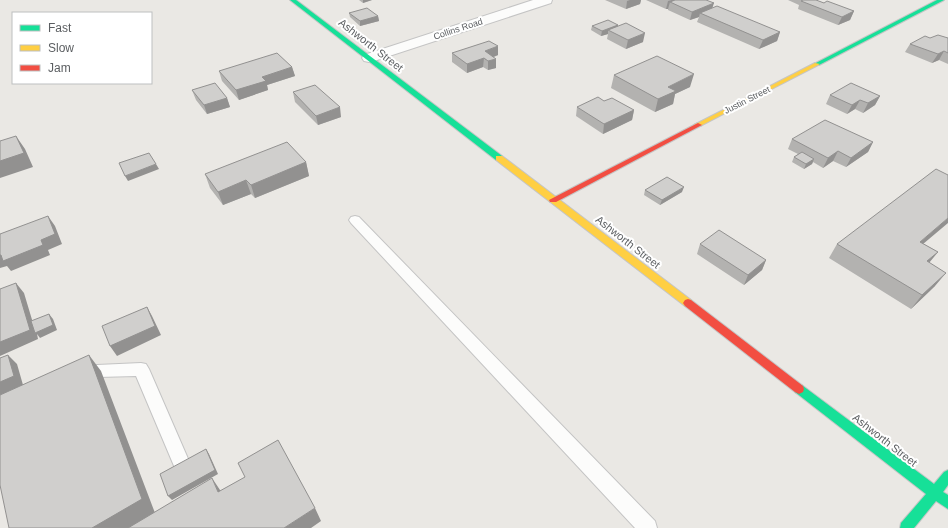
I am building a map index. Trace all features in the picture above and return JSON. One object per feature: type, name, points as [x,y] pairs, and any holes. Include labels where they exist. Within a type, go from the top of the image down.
[{"type":"street","name":"Ashworth Street","points":[[293,0],[948,503]]},
{"type":"street","name":"Collins Road","points":[[369,58],[546,0]]},
{"type":"street","name":"Justin Street","points":[[553,200],[941,0]]},
{"type":"street","points":[[906,528],[948,476]]},
{"type":"lane","points":[[355,220],[648,528]]},
{"type":"lane","points":[[69,382],[97,371],[141,369],[183,467]]},
{"type":"building","points":[[675,0],[706,0],[714,3],[692,12],[670,2]]},
{"type":"building","points":[[816,0],[824,3],[827,1],[854,11],[842,17],[801,1]]},
{"type":"building","points":[[717,6],[780,32],[763,40],[700,13]]},
{"type":"building","points":[[367,8],[378,16],[360,21],[349,13]]},
{"type":"building","points":[[608,20],[618,25],[602,31],[592,26]]},
{"type":"building","points":[[626,23],[645,33],[628,40],[608,30]]},
{"type":"building","points":[[938,35],[948,38],[948,53],[944,51],[938,54],[910,44],[925,36],[930,38]]},
{"type":"building","points":[[489,41],[498,46],[485,51],[496,59],[488,61],[484,58],[467,64],[452,53]]},
{"type":"building","points":[[277,53],[292,67],[262,77],[266,81],[236,90],[219,71]]},
{"type":"building","points":[[657,56],[694,74],[668,87],[676,91],[658,99],[614,75]]},
{"type":"building","points":[[215,83],[227,98],[204,105],[192,90]]},
{"type":"building","points":[[851,83],[880,96],[868,103],[860,100],[852,105],[830,95]]},
{"type":"building","points":[[315,85],[340,107],[316,116],[293,92]]},
{"type":"building","points":[[598,97],[604,101],[612,98],[634,110],[604,124],[577,107]]},
{"type":"building","points":[[825,120],[873,142],[851,158],[838,151],[828,158],[792,139]]},
{"type":"building","points":[[16,136],[24,153],[0,161],[0,141]]},
{"type":"building","points":[[287,142],[306,162],[251,185],[246,180],[218,192],[205,174]]},
{"type":"building","points":[[802,152],[814,159],[806,164],[794,157]]},
{"type":"building","points":[[149,153],[156,164],[125,176],[119,163]]},
{"type":"building","points":[[936,169],[948,175],[948,218],[920,242],[938,252],[927,261],[946,273],[922,295],[837,244]]},
{"type":"building","points":[[667,177],[684,187],[662,200],[645,190]]},
{"type":"building","points":[[48,216],[55,234],[41,240],[43,245],[3,261],[0,255],[0,234]]},
{"type":"building","points":[[719,230],[766,260],[748,275],[700,244]]},
{"type":"building","points":[[16,283],[30,330],[0,342],[0,289]]},
{"type":"building","points":[[147,307],[155,326],[110,346],[102,326]]},
{"type":"building","points":[[49,314],[53,325],[35,333],[31,321]]},
{"type":"building","points":[[8,355],[14,376],[0,382],[0,358]]},
{"type":"building","points":[[89,355],[142,499],[92,528],[9,528],[0,485],[0,395]]},
{"type":"building","points":[[278,440],[315,508],[284,528],[128,528],[212,478],[218,492],[245,477],[238,463]]},
{"type":"building","points":[[206,449],[215,470],[168,496],[160,474]]},
{"type":"traffic: fast","points":[[293,0],[499,158]]},
{"type":"traffic: fast","points":[[817,64],[941,0]]},
{"type":"traffic: fast","points":[[799,389],[948,503]]},
{"type":"traffic: fast","points":[[906,528],[948,476]]},
{"type":"traffic: slow","points":[[698,125],[817,64]]},
{"type":"traffic: slow","points":[[499,158],[688,303]]},
{"type":"traffic: jam","points":[[553,200],[698,125]]},
{"type":"traffic: jam","points":[[688,303],[799,389]]}]
